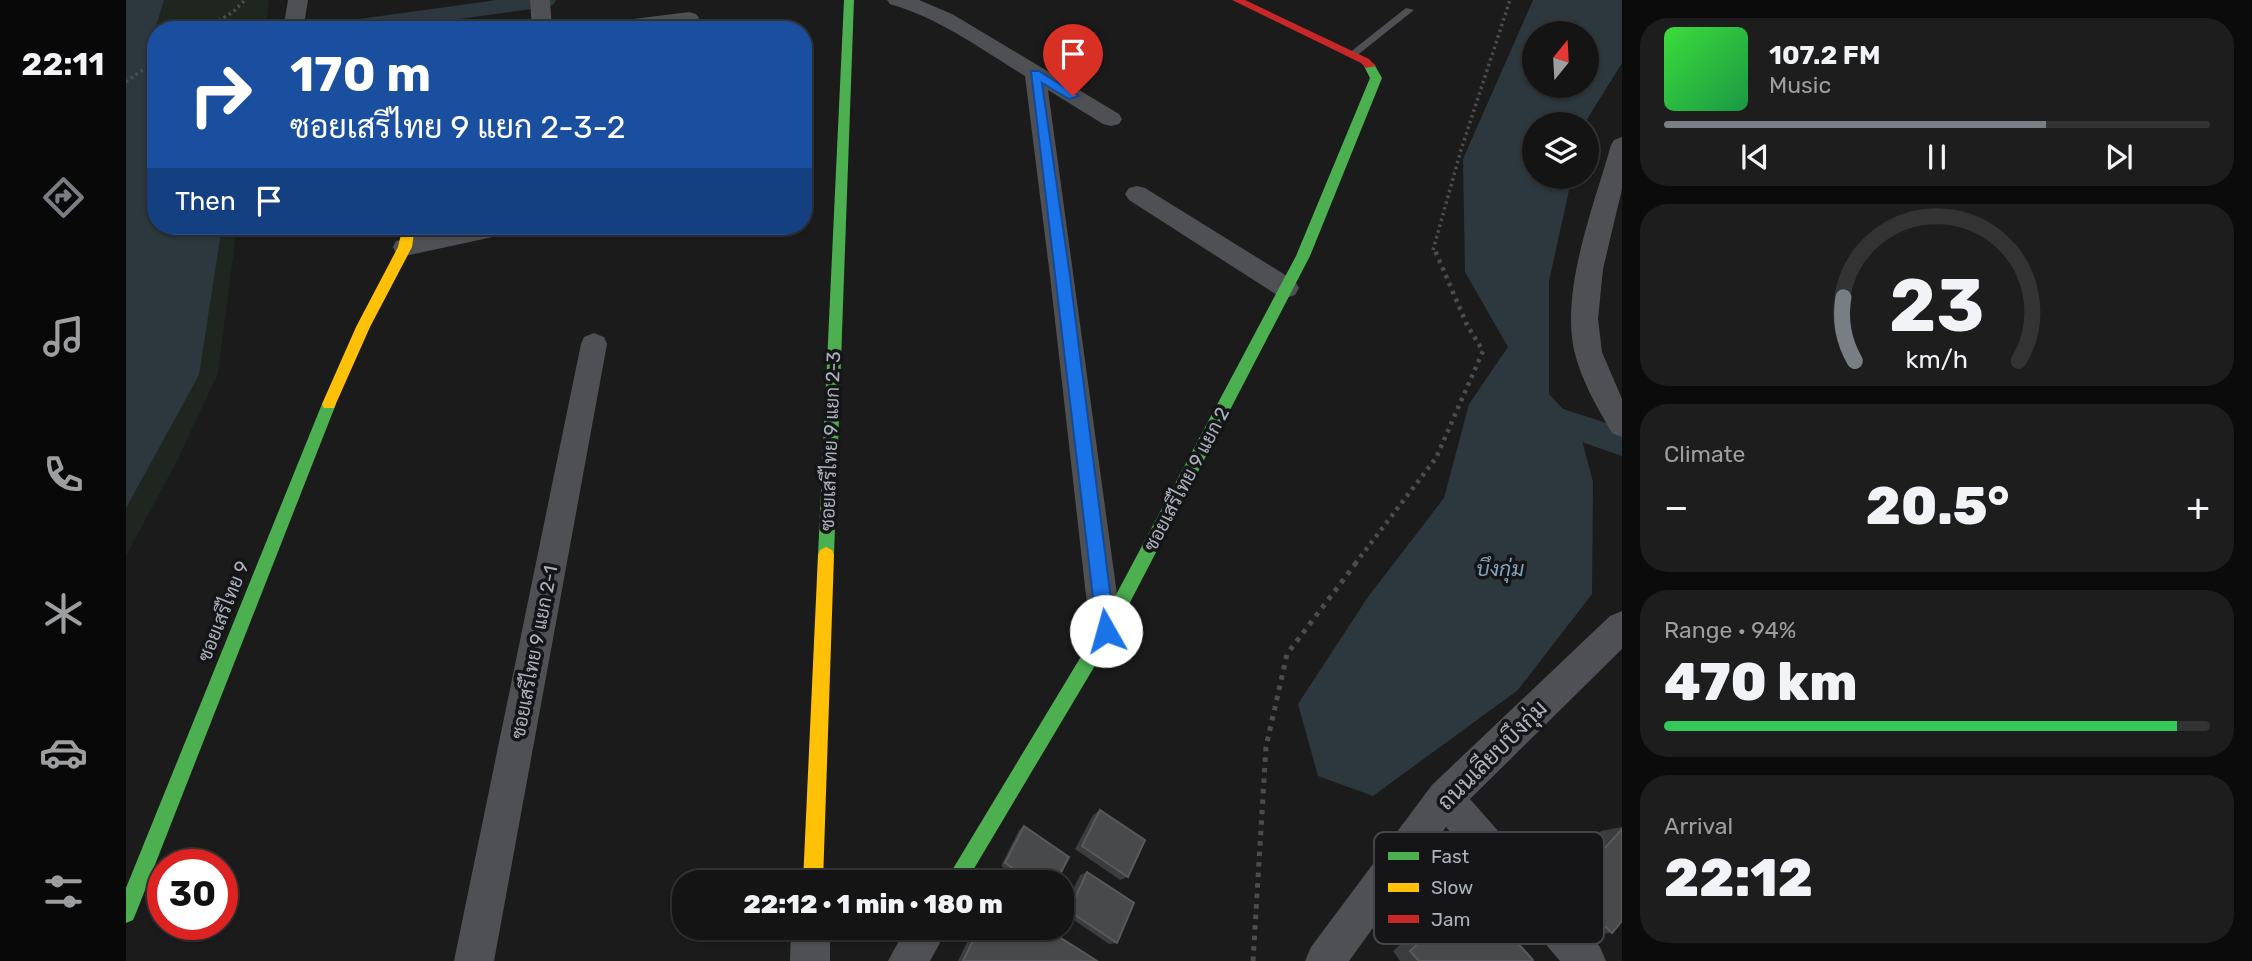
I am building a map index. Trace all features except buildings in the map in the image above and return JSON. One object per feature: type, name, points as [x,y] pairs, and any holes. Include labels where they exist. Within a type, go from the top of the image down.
[{"type":"street","points":[[295,21],[298,0]]},
{"type":"street","name":"ซอยเสรีไทย 9 แยก 2-3","points":[[813,870],[849,0]]},
{"type":"street","points":[[897,0],[919,6],[945,19],[1111,120]]},
{"type":"street","points":[[1237,0],[1358,58]]},
{"type":"street","points":[[540,3],[541,21]]},
{"type":"street","points":[[666,21],[690,18]]},
{"type":"street","name":"ซอยเสรีไทย 9 แยก 2","points":[[962,870],[1106,631],[1303,256],[1376,78],[1373,70],[1358,58]]},
{"type":"street","points":[[1035,73],[1065,290],[1106,631]]},
{"type":"street","points":[[1619,420],[1598,380],[1586,343],[1584,299],[1611,237],[1622,145]]},
{"type":"street","points":[[1137,194],[1286,288]]},
{"type":"street","name":"ซอยเสรีไทย 9","points":[[126,912],[323,419],[407,236]]},
{"type":"street","name":"ซอยเสรีไทย 9 แยก 2-1","points":[[474,961],[594,344]]},
{"type":"street","name":"ถนนเลียบบึงกุ่ม","points":[[1420,832],[1445,798],[1622,627]]},
{"type":"street","points":[[1445,798],[1474,832]]},
{"type":"street","name":"ถนนเลียบบึงกุ่ม","points":[[1325,961],[1374,894]]},
{"type":"street","points":[[810,961],[811,940]]},
{"type":"street","points":[[908,961],[921,940]]},
{"type":"street","points":[[1571,944],[1586,961]]},
{"type":"lane","points":[[1358,58],[1409,10]]},
{"type":"path","points":[[218,21],[233,12],[245,0]]},
{"type":"path","points":[[1253,961],[1266,747],[1287,654],[1436,458],[1483,351],[1467,325],[1433,250],[1461,150],[1510,0]]},
{"type":"path","points":[[126,82],[147,67]]},
{"type":"shaded area","points":[[126,0],[269,0],[266,21],[147,21],[147,235],[236,235],[218,373],[178,459],[126,556]]},
{"type":"water","points":[[126,0],[164,0],[158,21],[147,21],[147,235],[221,235],[199,375],[126,508]]},
{"type":"water","name":"บึงกุ่ม","points":[[1533,0],[1622,0],[1622,63],[1591,112],[1522,112],[1522,189],[1569,189],[1549,281],[1549,394],[1578,425],[1593,482],[1592,594],[1518,690],[1373,796],[1318,776],[1298,704],[1368,597],[1444,498],[1469,404],[1508,347],[1465,272],[1463,159],[1522,25],[1522,98],[1600,98],[1600,21],[1524,21]]},
{"type":"waterway","points":[[394,21],[545,0]]},
{"type":"waterway","points":[[1535,413],[1578,425],[1622,442]]},
{"type":"traffic: fast","points":[[826,555],[849,0]]},
{"type":"traffic: fast","points":[[962,870],[1106,631],[1303,256],[1376,78],[1370,66]]},
{"type":"traffic: fast","points":[[126,913],[329,404]]},
{"type":"traffic: slow","points":[[329,404],[363,327],[405,247],[407,235]]},
{"type":"traffic: slow","points":[[813,870],[826,555]]},
{"type":"traffic: jam","points":[[1237,0],[1365,61],[1370,66]]},
{"type":"route","points":[[1073,96],[1035,73],[1063,276],[1106,631]]}]
